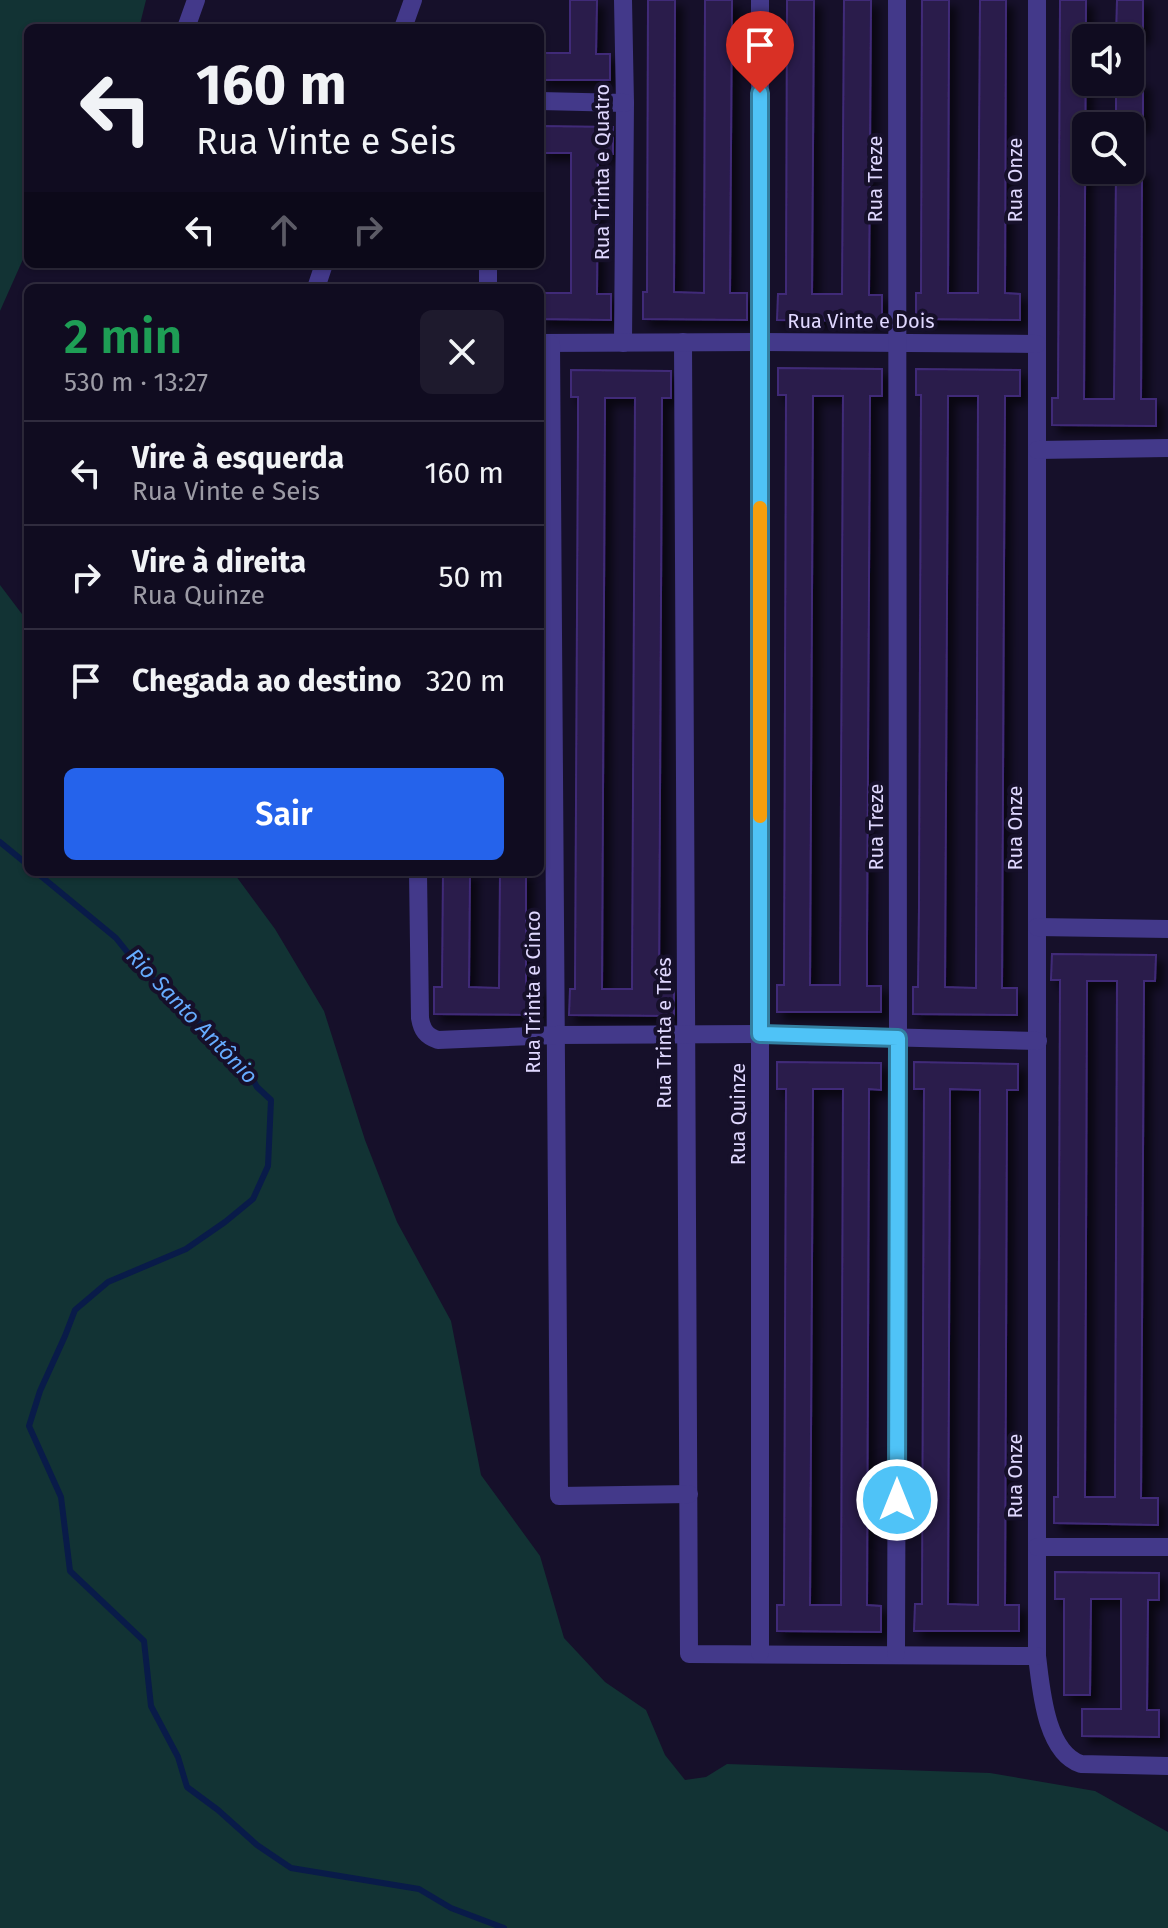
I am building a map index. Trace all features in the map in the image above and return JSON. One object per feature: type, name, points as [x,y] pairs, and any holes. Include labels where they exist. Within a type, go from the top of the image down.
[{"type":"street","points":[[187,24],[196,0]]},
{"type":"street","points":[[404,24],[413,0]]},
{"type":"street","name":"Rua Trinta e Quatro","points":[[623,0],[623,343]]},
{"type":"street","name":"Rua Quinze","points":[[760,0],[760,1653]]},
{"type":"street","name":"Rua Treze","points":[[896,1654],[897,0]]},
{"type":"street","name":"Rua Onze","points":[[1037,0],[1037,1656],[1048,1720],[1069,1757],[1081,1764],[1168,1766]]},
{"type":"street","points":[[544,101],[625,103]]},
{"type":"street","name":"Rua Trinta e Três","points":[[683,342],[689,1654],[760,1653]]},
{"type":"street","name":"Rua Vinte e Dois","points":[[545,344],[1037,344]]},
{"type":"street","name":"Rua Trinta e Cinco","points":[[545,344],[556,1035],[559,1496],[689,1494]]},
{"type":"street","points":[[1037,450],[1168,448]]},
{"type":"street","points":[[418,876],[420,1018],[425,1033],[438,1040],[556,1035],[760,1034],[1038,1041]]},
{"type":"street","points":[[1037,927],[1168,929]]},
{"type":"street","points":[[1037,1547],[1168,1547]]},
{"type":"street","points":[[760,1653],[1037,1656]]},
{"type":"green space","points":[[0,0],[146,0],[140,24],[24,24],[24,257],[0,311]]},
{"type":"green space","points":[[0,585],[24,617],[24,876],[236,876],[275,929],[324,1011],[365,1140],[397,1222],[451,1321],[481,1475],[540,1556],[564,1638],[605,1682],[646,1710],[665,1755],[685,1780],[706,1777],[727,1764],[990,1773],[1095,1791],[1168,1832],[1168,1928],[0,1928]]},
{"type":"building","points":[[570,0],[597,0],[596,54],[610,54],[610,80],[544,80],[544,53],[570,53]]},
{"type":"building","points":[[648,0],[675,0],[674,292],[704,293],[705,0],[732,0],[730,293],[747,293],[747,320],[643,319],[643,292],[647,292]]},
{"type":"building","points":[[787,0],[814,0],[812,294],[842,294],[844,0],[871,0],[869,295],[882,295],[882,321],[777,320],[778,294],[786,294]]},
{"type":"building","points":[[922,0],[949,0],[948,293],[978,293],[980,0],[1006,0],[1005,293],[1020,294],[1020,320],[916,319],[916,293],[921,293]]},
{"type":"building","points":[[1060,0],[1086,0],[1086,24],[1072,24],[1072,96],[1086,96],[1085,112],[1072,112],[1072,184],[1085,184],[1084,399],[1114,399],[1116,184],[1142,184],[1141,399],[1156,399],[1156,426],[1052,425],[1052,398],[1058,398]]},
{"type":"building","points":[[1117,0],[1143,0],[1143,24],[1116,24]]},
{"type":"building","points":[[1116,96],[1143,96],[1143,112],[1116,112]]},
{"type":"building","points":[[544,126],[613,127],[613,154],[598,154],[597,294],[611,294],[611,320],[544,319],[544,293],[571,293],[571,153],[544,153]]},
{"type":"building","points":[[778,368],[882,369],[882,396],[870,396],[867,939],[867,986],[881,986],[881,1012],[777,1012],[777,985],[784,985],[786,395],[778,395]],"holes":[[[813,396],[843,396],[840,985],[810,985]]]},
{"type":"building","points":[[916,369],[1020,370],[1020,396],[1005,396],[1002,988],[1017,988],[1017,1015],[913,1014],[913,987],[918,987],[919,906],[921,395],[916,395]],"holes":[[[948,396],[978,396],[976,988],[945,987]]]},
{"type":"building","points":[[571,370],[671,371],[671,398],[662,398],[659,990],[674,990],[674,1016],[569,1015],[570,989],[575,989],[578,423],[578,397],[571,397]],"holes":[[[605,398],[635,398],[632,989],[602,989]]]},
{"type":"building","points":[[443,876],[470,876],[469,987],[499,988],[500,876],[526,876],[526,988],[538,988],[538,1015],[434,1014],[434,987],[442,987]]},
{"type":"building","points":[[1052,954],[1156,955],[1155,981],[1144,981],[1141,1498],[1158,1498],[1158,1525],[1054,1523],[1054,1497],[1058,1497],[1060,980],[1051,980]],"holes":[[[1087,981],[1117,981],[1115,1497],[1085,1497]]]},
{"type":"building","points":[[777,1062],[881,1063],[881,1090],[869,1089],[867,1605],[881,1606],[881,1632],[777,1631],[777,1605],[784,1605],[786,1089],[777,1089]],"holes":[[[813,1089],[843,1089],[841,1605],[810,1605]]]},
{"type":"building","points":[[914,1062],[1018,1064],[1018,1090],[1007,1090],[1005,1605],[1019,1605],[1019,1631],[914,1631],[915,1604],[922,1604],[924,1089],[914,1089]],"holes":[[[950,1089],[980,1090],[978,1605],[948,1604]]]},
{"type":"building","points":[[1055,1572],[1159,1573],[1159,1600],[1148,1600],[1147,1710],[1159,1710],[1159,1737],[1082,1736],[1082,1709],[1121,1709],[1121,1599],[1091,1599],[1090,1695],[1064,1695],[1064,1599],[1055,1599]]},
{"type":"waterway","name":"Rio Santo Antônio","points":[[0,842],[24,862]]},
{"type":"waterway","name":"Rio Santo Antônio","points":[[41,876],[116,938],[136,963],[244,1064],[257,1087],[271,1100],[268,1166],[253,1199],[186,1249],[108,1282],[75,1310],[40,1391],[29,1426],[61,1497],[70,1571],[144,1641],[151,1706],[178,1757],[187,1787],[257,1845],[291,1868],[419,1889],[451,1908],[504,1928]]},
{"type":"slow traffic","points":[[760,508],[760,816]]},
{"type":"route","points":[[760,93],[760,1034],[898,1038],[897,1500]]}]
